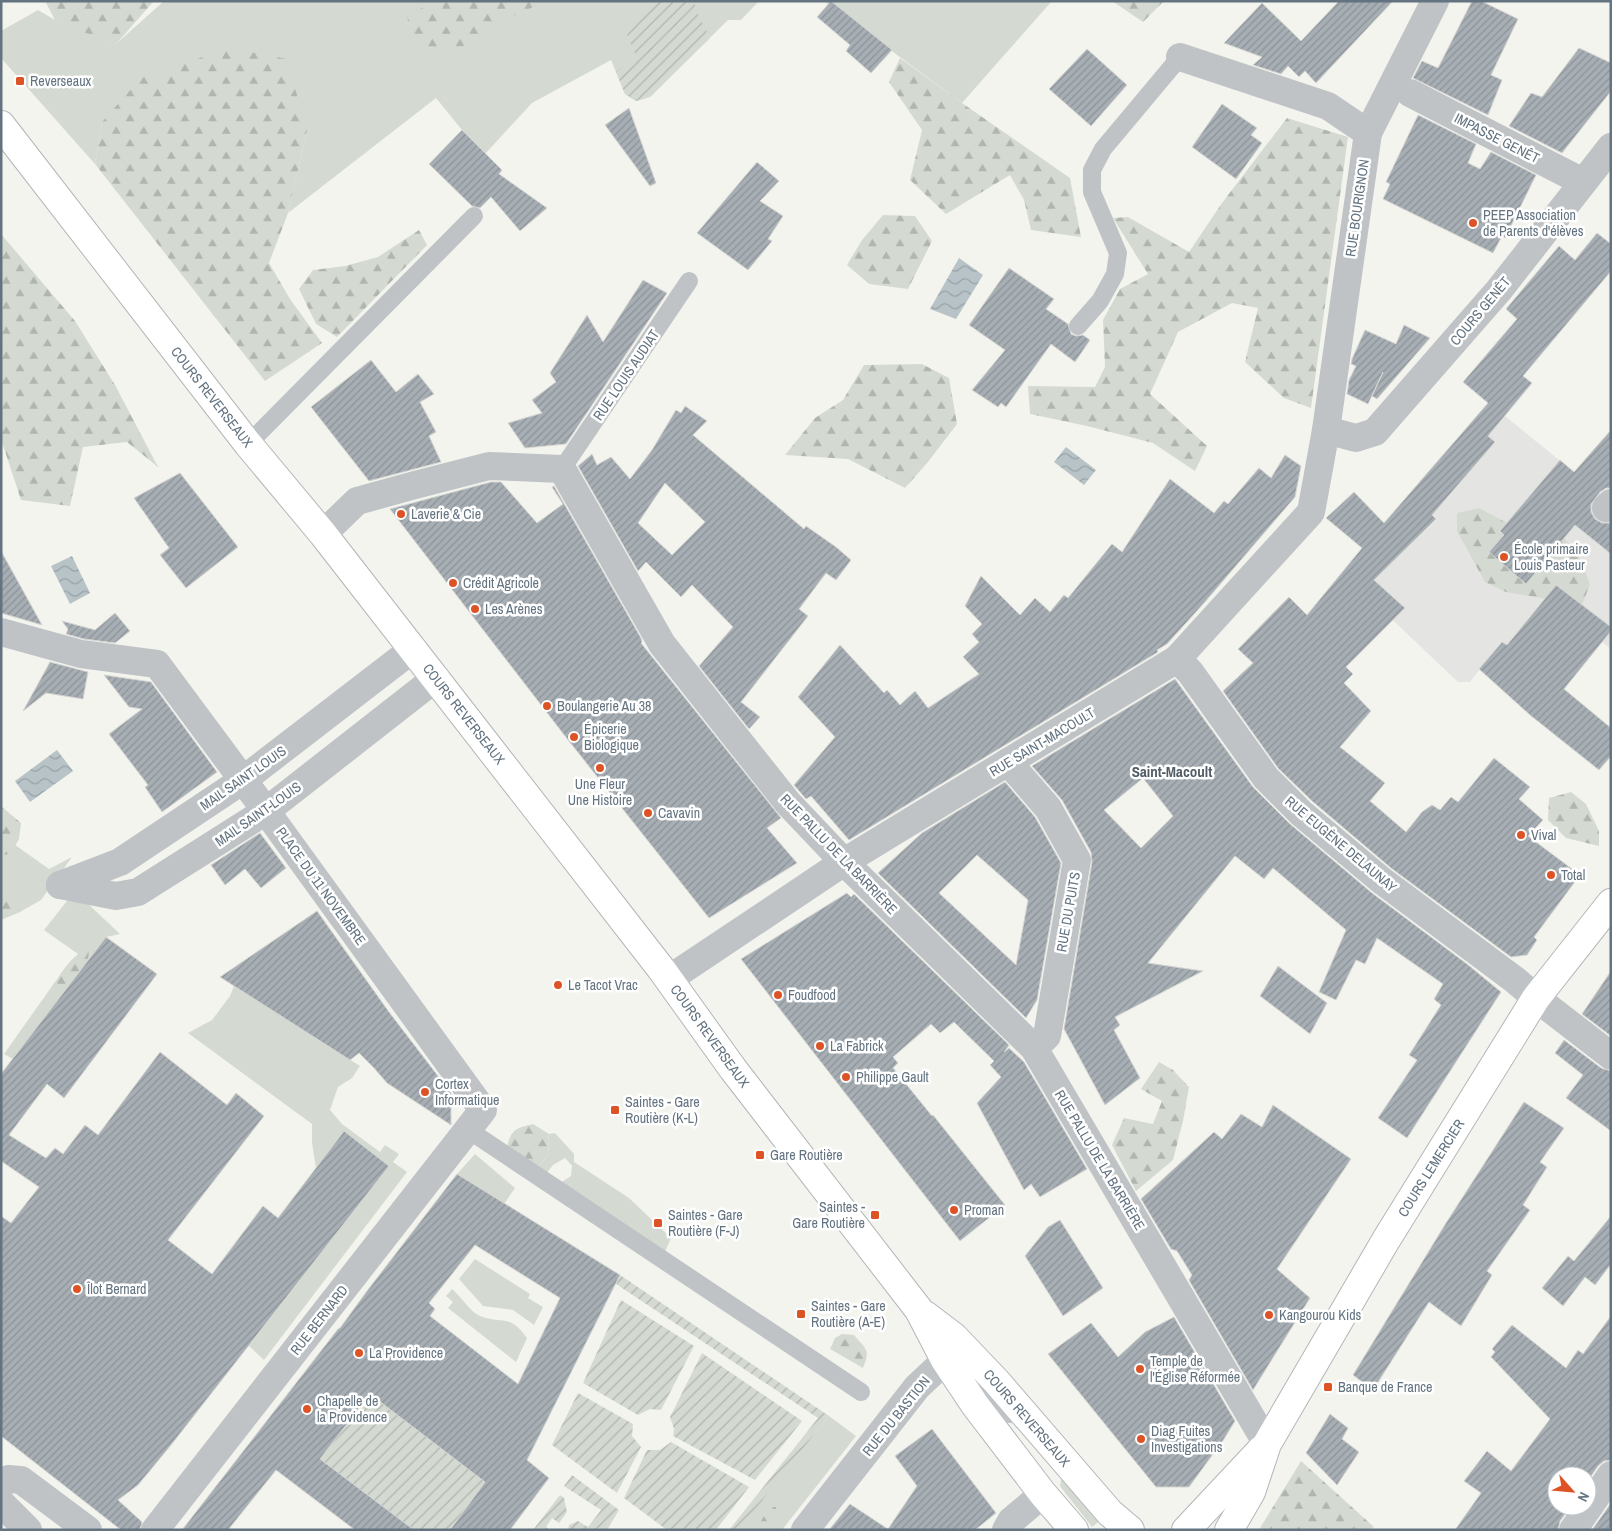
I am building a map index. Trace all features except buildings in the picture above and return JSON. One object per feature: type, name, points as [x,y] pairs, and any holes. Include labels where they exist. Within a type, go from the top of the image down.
[{"type":"main road","name":"COURS REVERSEAUX","points":[[1,125],[248,444],[324,534],[669,979],[733,1069],[919,1310],[945,1360],[975,1405],[1043,1494],[1074,1530]]},
{"type":"main road","name":"COURS LEMERCIER","points":[[1228,1530],[1251,1492],[1267,1444],[1386,1240],[1536,998],[1611,903]]},
{"type":"main road","name":"COURS REVERSEAUX","points":[[919,1310],[954,1337],[1021,1410],[1110,1513],[1130,1530]]},
{"type":"main road","name":"COURS LEMERCIER","points":[[1186,1530],[1267,1444]]},
{"type":"street","name":"RUE BOURIGNON","points":[[1326,430],[1368,133],[1434,1]]},
{"type":"street","points":[[1180,57],[1328,106],[1368,133]]},
{"type":"street","name":"IMPASSE GENÊT","points":[[1410,93],[1584,182]]},
{"type":"street","name":"COURS GENÊT","points":[[1326,430],[1356,438],[1375,432],[1499,290],[1611,147]]},
{"type":"street","name":"RUE SAINT-MACOULT","points":[[669,979],[844,862],[1177,659],[1311,512],[1326,430]]},
{"type":"street","points":[[324,534],[357,501],[415,485],[489,466],[562,469]]},
{"type":"street","name":"RUE PALLU DE LA BARRIÈRE","points":[[562,469],[662,644],[788,803],[844,862],[1034,1048],[1267,1444]]},
{"type":"street","name":"PLACE DU 11 NOVEMBRE","points":[[1,632],[81,654],[158,664],[266,811],[475,1119]]},
{"type":"street","name":"MAIL SAINT LOUIS","points":[[60,885],[120,862],[244,780],[413,649]]},
{"type":"street","name":"RUE EUGÈNE DELAUNAY","points":[[1177,659],[1190,672],[1266,778],[1300,813],[1381,880],[1611,1056]]},
{"type":"street","name":"MAIL SAINT-LOUIS","points":[[60,885],[116,896],[138,892],[266,811],[436,678]]},
{"type":"street","name":"RUE DU PUITS","points":[[1008,762],[1048,808],[1078,860],[1047,1036],[1034,1048]]},
{"type":"street","name":"RUE BERNARD","points":[[155,1530],[475,1119]]},
{"type":"street","points":[[945,1360],[953,1355],[995,1403],[1003,1408],[1021,1410]]},
{"type":"street","name":"RUE DU BASTION","points":[[805,1530],[917,1387],[945,1360]]},
{"type":"street","points":[[1573,1530],[1611,1476]]},
{"type":"street","points":[[1,1484],[8,1479],[22,1480],[88,1530]]},
{"type":"street","points":[[1006,1530],[1011,1521],[1043,1494]]},
{"type":"street","points":[[1,1503],[28,1530]]},
{"type":"lane","points":[[1078,326],[1100,301],[1114,274],[1118,253],[1092,192],[1092,170],[1103,150],[1180,57]]},
{"type":"lane","points":[[248,444],[474,216]]},
{"type":"lane","name":"RUE LOUIS AUDIAT","points":[[562,469],[689,281]]},
{"type":"lane","points":[[475,1119],[861,1392]]},
{"type":"shaded area","name":"École primaire Louis Pasteur","points":[[1505,416],[1601,494],[1611,511],[1611,649],[1545,598],[1507,645],[1501,642],[1470,682],[1458,682],[1383,611],[1359,594],[1436,520],[1432,515],[1495,442],[1488,436]]},
{"type":"green space","points":[[45,1],[154,1],[117,43],[83,32],[55,20]]},
{"type":"green space","points":[[164,1],[763,1],[758,2],[741,20],[728,20],[650,97],[636,101],[625,94],[611,60],[532,103],[485,154],[462,130],[436,98],[288,213],[307,131],[102,122],[95,164],[1,58],[1,31],[38,10],[55,20],[117,43]]},
{"type":"green space","points":[[435,1],[547,1],[506,19],[472,45],[431,51],[413,47],[407,16]]},
{"type":"green space","points":[[656,1],[695,1],[695,9],[710,38],[650,97],[636,101],[625,94],[616,72],[636,56],[627,35]]},
{"type":"green space","points":[[824,1],[1052,1],[962,103]]},
{"type":"green space","points":[[1112,1],[1164,1],[1143,22]]},
{"type":"green space","points":[[229,48],[287,59],[307,131],[288,213],[269,263],[290,299],[322,343],[265,381],[95,164],[102,122],[141,78]]},
{"type":"green space","points":[[900,58],[1070,178],[1081,237],[1031,230],[1024,200],[1010,175],[946,214],[910,180],[922,130],[889,82]]},
{"type":"green space","points":[[1287,118],[1348,137],[1311,408],[1284,398],[1245,362],[1258,308],[1232,303],[1178,332],[1150,394],[1207,446],[1195,471],[1153,443],[1030,414],[1028,386],[1095,387],[1105,367],[1103,320],[1120,289],[1148,274],[1113,218],[1128,217],[1189,252],[1222,203]]},
{"type":"green space","points":[[883,215],[915,216],[932,241],[908,289],[869,284],[847,265],[862,240]]},
{"type":"green space","points":[[419,230],[427,245],[337,337],[316,324],[299,289],[313,270],[345,266],[378,257]]},
{"type":"green space","points":[[1,234],[75,321],[115,385],[158,467],[127,442],[83,447],[70,506],[21,500],[1,439]]},
{"type":"green space","points":[[922,364],[949,378],[957,424],[905,488],[848,459],[785,455],[815,418],[843,400],[864,365]]},
{"type":"green space","points":[[1479,508],[1507,523],[1564,538],[1578,554],[1590,584],[1582,605],[1506,592],[1485,582],[1457,531],[1457,513]]},
{"type":"green space","points":[[1571,792],[1586,804],[1599,831],[1599,846],[1566,838],[1548,820],[1549,798]]},
{"type":"green space","points":[[1,806],[21,823],[19,839],[11,853],[1,856]]},
{"type":"green space","points":[[1,835],[49,869],[72,857],[41,900],[1,920]]},
{"type":"green space","points":[[1,887],[14,899],[9,916],[1,920]]},
{"type":"green space","points":[[76,899],[86,902],[120,934],[106,937],[13,1059],[4,1054],[50,989],[78,954],[44,930],[67,901]]},
{"type":"green space","points":[[89,950],[88,960],[59,998],[53,998],[50,989],[62,971],[77,955]]},
{"type":"green space","points":[[234,986],[360,1066],[352,1078],[338,1087],[330,1110],[342,1124],[380,1152],[385,1145],[399,1154],[393,1162],[407,1172],[264,1360],[249,1346],[389,1166],[344,1131],[316,1168],[312,1143],[312,1124],[188,1033],[212,1020],[230,996]]},
{"type":"green space","points":[[1159,1062],[1173,1070],[1189,1087],[1183,1121],[1173,1160],[1136,1191],[1112,1145],[1124,1118],[1153,1124],[1162,1101],[1141,1089]]},
{"type":"green space","points":[[533,1124],[549,1134],[549,1154],[537,1169],[507,1148],[510,1137],[515,1130]]},
{"type":"green space","points":[[555,1133],[574,1154],[574,1162],[629,1198],[671,1238],[665,1252],[560,1183],[571,1176],[572,1166],[565,1158],[553,1165],[546,1174],[537,1169],[549,1154],[549,1134]]},
{"type":"green space","points":[[475,1154],[515,1188],[504,1204],[457,1174]]},
{"type":"green space","points":[[475,1259],[530,1294],[528,1298],[543,1307],[534,1325],[513,1310],[483,1306],[459,1279]]},
{"type":"green space","points":[[620,1275],[829,1416],[739,1530],[729,1530],[818,1418],[616,1284]]},
{"type":"green space","points":[[452,1289],[476,1314],[488,1319],[511,1322],[521,1330],[527,1338],[516,1362],[448,1308],[453,1302],[446,1296]]},
{"type":"green space","points":[[621,1300],[694,1346],[661,1410],[650,1409],[638,1415],[583,1383]]},
{"type":"green space","points":[[842,1334],[854,1335],[866,1350],[867,1357],[863,1368],[830,1349],[835,1338]]},
{"type":"green space","points":[[702,1353],[802,1421],[755,1480],[673,1436],[674,1429],[670,1417]]},
{"type":"green space","points":[[578,1393],[633,1424],[632,1436],[641,1447],[617,1493],[552,1445]]},
{"type":"green space","points":[[370,1394],[485,1482],[450,1530],[414,1530],[320,1459]]},
{"type":"green space","points":[[829,1416],[856,1436],[782,1530],[738,1530]]},
{"type":"green space","points":[[671,1442],[749,1487],[716,1530],[667,1530],[624,1498],[647,1450],[660,1450]]},
{"type":"green space","points":[[1301,1461],[1374,1527],[1369,1530],[1262,1530],[1260,1528]]},
{"type":"green space","points":[[572,1475],[619,1510],[607,1530],[568,1530],[569,1525],[578,1521],[588,1527],[601,1510],[564,1486]]},
{"type":"green space","points":[[1068,1478],[1101,1520],[1092,1527],[1060,1486],[1061,1480]]},
{"type":"green space","points":[[560,1495],[564,1498],[567,1512],[559,1523],[552,1518],[546,1527],[549,1530],[533,1530]]},
{"type":"green space","points":[[769,1507],[776,1507],[776,1520],[771,1530],[756,1530]]},
{"type":"water","points":[[959,258],[983,275],[956,319],[930,309]]},
{"type":"water","points":[[1066,447],[1096,470],[1084,485],[1054,462]]},
{"type":"water","points":[[72,556],[90,593],[70,604],[51,566]]},
{"type":"water","points":[[57,750],[73,771],[30,802],[15,781]]},
{"type":"place","name":"Reverseaux","points":[[20,81]]},
{"type":"place","name":"PEEP Association de Parents d'élèves","points":[[1473,223]]},
{"type":"place","name":"Laverie & Cie","points":[[401,514]]},
{"type":"place","name":"École primaire Louis Pasteur","points":[[1504,557]]},
{"type":"place","name":"Crédit Agricole","points":[[453,583]]},
{"type":"place","name":"Les Arènes","points":[[475,609]]},
{"type":"place","name":"Boulangerie Au 38","points":[[547,706]]},
{"type":"place","name":"Épicerie Biologique","points":[[574,737]]},
{"type":"place","name":"Une Fleur Une Histoire","points":[[600,768]]},
{"type":"place","name":"Cavavin","points":[[648,813]]},
{"type":"place","name":"Vival","points":[[1521,835]]},
{"type":"place","name":"Total","points":[[1551,875]]},
{"type":"place","name":"Le Tacot Vrac","points":[[558,985]]},
{"type":"place","name":"Foudfood","points":[[778,995]]},
{"type":"place","name":"La Fabrick","points":[[820,1046]]},
{"type":"place","name":"Philippe Gault","points":[[846,1077]]},
{"type":"place","name":"Cortex Informatique","points":[[425,1092]]},
{"type":"place","name":"Saintes - Gare Routière (K-L)","points":[[615,1110]]},
{"type":"place","name":"Gare Routière","points":[[760,1155]]},
{"type":"place","name":"Proman","points":[[954,1210]]},
{"type":"place","name":"Saintes - Gare Routière","points":[[875,1215]]},
{"type":"place","name":"Saintes - Gare Routière (F-J)","points":[[658,1223]]},
{"type":"place","name":"Îlot Bernard","points":[[77,1289]]},
{"type":"place","name":"Saintes - Gare Routière (A-E)","points":[[801,1314]]},
{"type":"place","name":"Kangourou Kids","points":[[1269,1315]]},
{"type":"place","name":"La Providence","points":[[359,1353]]},
{"type":"place","name":"Temple de l'Église Réformée","points":[[1140,1369]]},
{"type":"place","name":"Banque de France","points":[[1328,1387]]},
{"type":"place","name":"Chapelle de la Providence","points":[[307,1409]]},
{"type":"place","name":"Diag Fuites Investigations","points":[[1141,1439]]},
{"type":"district","name":"Saint-Macoult","points":[[1172,771]]}]
